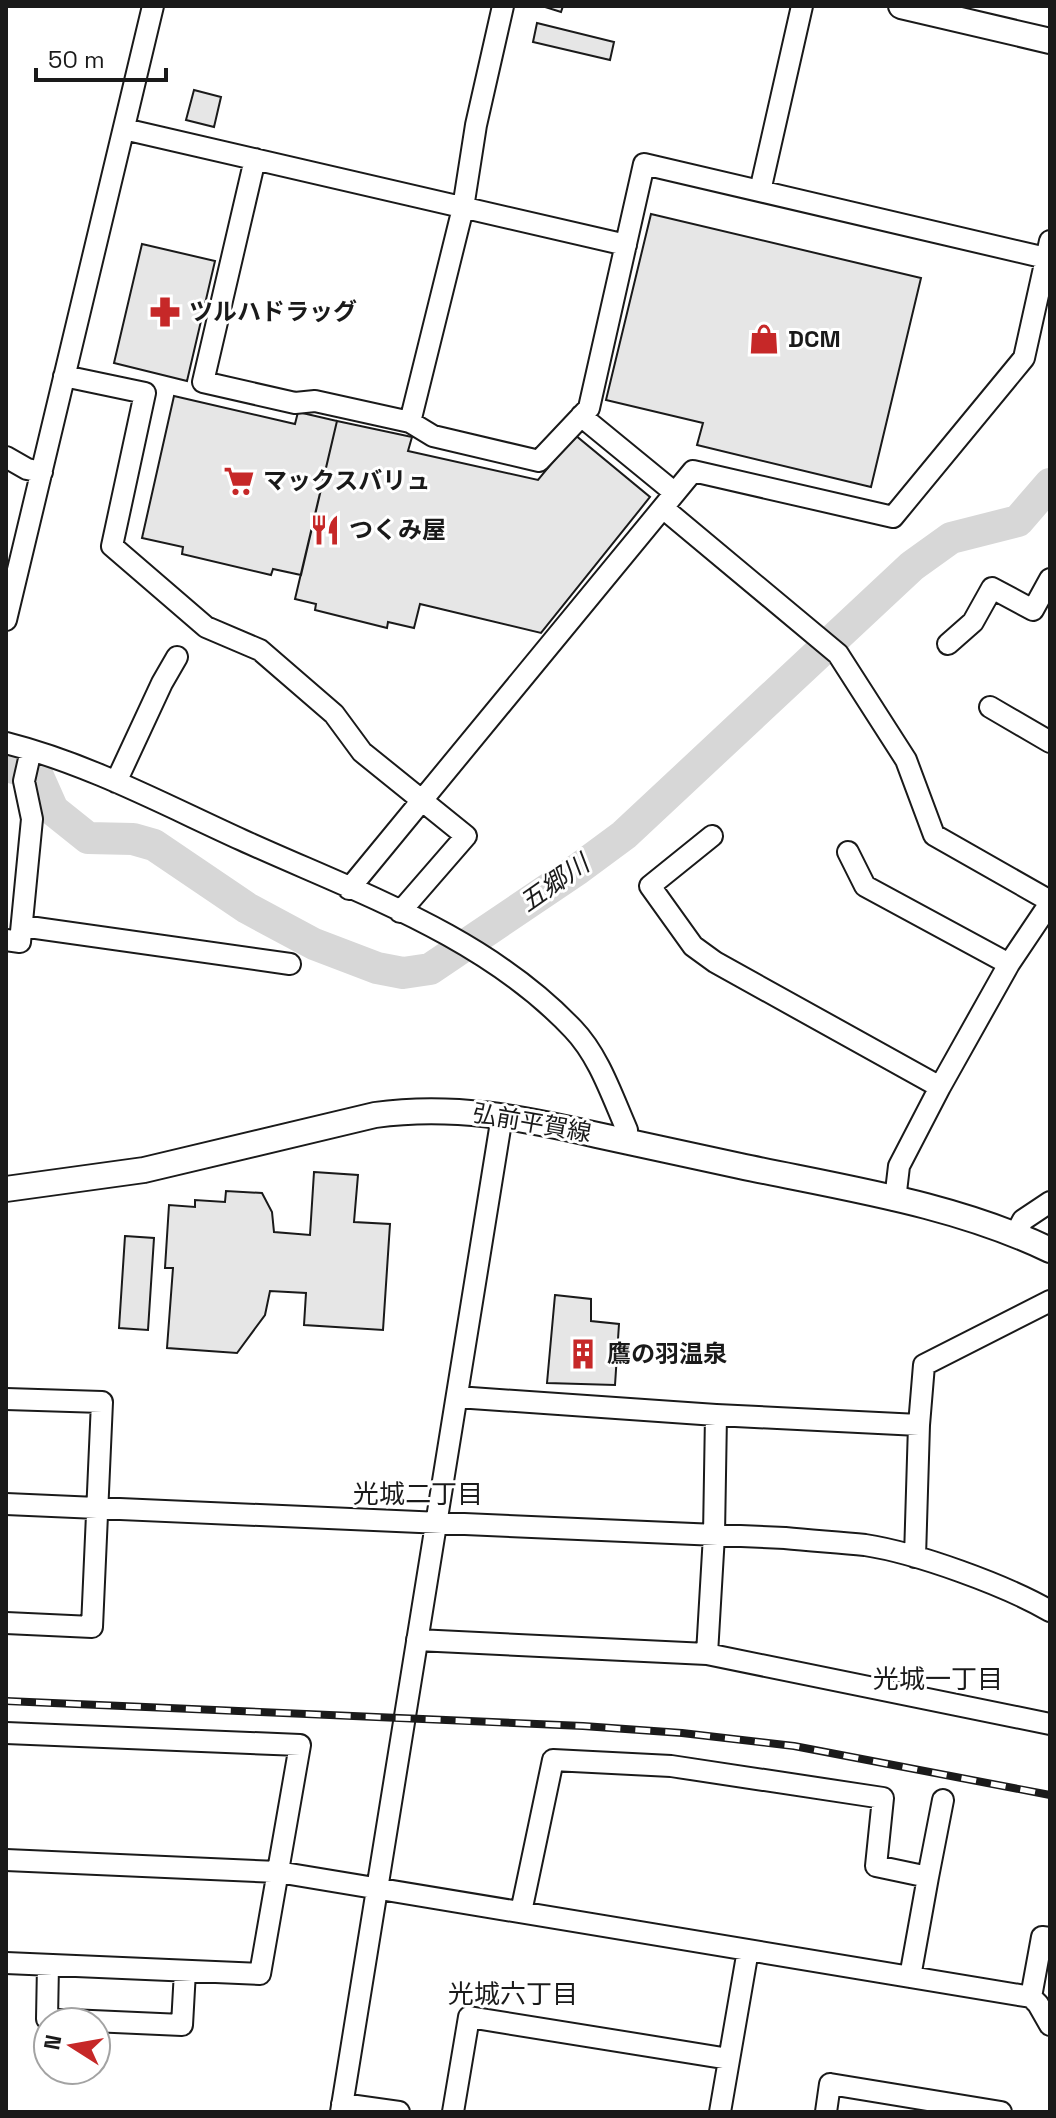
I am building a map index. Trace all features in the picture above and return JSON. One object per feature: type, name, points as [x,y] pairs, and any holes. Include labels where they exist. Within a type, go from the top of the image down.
[{"type":"main road","points":[[901,6],[1050,41]]},
{"type":"main road","name":"弘前平賀線","points":[[6,1189],[144,1170],[351,1120],[403,1111],[448,1110],[502,1116],[922,1205],[1015,1235],[1050,1250]]},
{"type":"street","points":[[6,620],[153,6]]},
{"type":"street","points":[[410,422],[463,208],[476,125],[503,6]]},
{"type":"street","points":[[760,191],[802,6]]},
{"type":"street","points":[[124,129],[626,245]]},
{"type":"street","points":[[255,159],[203,382],[295,403],[315,401],[410,422],[433,436],[539,461],[589,408],[644,164],[1048,250],[1024,358],[893,517],[693,471],[349,889]]},
{"type":"street","points":[[64,376],[145,393],[112,546],[206,627],[260,650],[334,714],[362,752],[466,836],[400,912]]},
{"type":"street","points":[[581,416],[669,501],[838,654],[906,760],[934,835],[1050,902],[1009,964],[940,1087],[899,1166],[895,1200]]},
{"type":"street","points":[[6,457],[27,469],[42,472]]},
{"type":"street","points":[[948,644],[973,622],[992,588],[1033,610],[1050,579]]},
{"type":"street","points":[[116,782],[177,657]]},
{"type":"street","points":[[990,707],[1050,742]]},
{"type":"street","points":[[6,743],[28,764],[32,819],[20,942],[6,940]]},
{"type":"street","points":[[28,764],[76,764],[472,948],[549,1005],[575,1031],[593,1055],[627,1130],[626,1141]]},
{"type":"street","points":[[712,836],[650,886],[693,946],[715,962],[940,1087]]},
{"type":"street","points":[[848,852],[865,886],[1009,964]]},
{"type":"street","points":[[22,926],[290,964]]},
{"type":"street","points":[[399,2112],[342,2108],[502,1116]]},
{"type":"street","points":[[1015,1235],[1023,1220],[1050,1202]]},
{"type":"street","points":[[915,1557],[924,1365],[1050,1301]]},
{"type":"street","points":[[457,1397],[919,1425]]},
{"type":"street","points":[[6,1399],[102,1402],[92,1627],[6,1623]]},
{"type":"street","points":[[707,1654],[714,1535],[716,1415]]},
{"type":"street","points":[[6,1504],[714,1535],[867,1546],[915,1557],[1031,1600],[1050,1611]]},
{"type":"street","points":[[417,1640],[707,1654],[1050,1724]]},
{"type":"street","points":[[6,1733],[300,1745],[260,1974],[6,1963]]},
{"type":"street","points":[[521,1912],[553,1760],[671,1766],[883,1798],[876,1866],[928,1877]]},
{"type":"street","points":[[910,1977],[943,1800]]},
{"type":"street","points":[[6,1860],[278,1872],[1031,1997],[1050,2025]]},
{"type":"street","points":[[1031,1997],[1042,1937],[1050,1938]]},
{"type":"street","points":[[720,2112],[748,1950]]},
{"type":"street","points":[[48,1965],[47,2019],[182,2025],[185,1971]]},
{"type":"street","points":[[453,2112],[469,2017],[729,2059]]},
{"type":"street","points":[[826,2112],[830,2084],[1000,2112]]},
{"type":"building","points":[[542,6],[563,6],[561,12]]},
{"type":"building","points":[[537,23],[614,42],[610,60],[533,42]]},
{"type":"building","points":[[194,90],[221,97],[214,127],[186,120]]},
{"type":"building","name":"DCM","points":[[651,214],[921,278],[871,487],[697,445],[703,423],[606,400]]},
{"type":"building","name":"ツルハドラッグ","points":[[142,244],[215,261],[187,381],[114,363]]},
{"type":"building","name":"マックスバリュ","points":[[174,396],[295,424],[298,412],[337,421],[301,575],[273,569],[271,575],[182,554],[183,547],[142,538]]},
{"type":"building","points":[[337,421],[412,437],[408,451],[538,480],[575,435],[650,497],[541,633],[420,604],[414,628],[388,622],[387,628],[315,610],[316,604],[295,599]]},
{"type":"building","points":[[314,1172],[358,1175],[354,1222],[390,1224],[383,1330],[304,1325],[306,1293],[270,1291],[265,1315],[237,1353],[167,1348],[173,1268],[165,1268],[169,1205],[195,1207],[195,1200],[225,1202],[226,1191],[262,1193],[272,1212],[274,1232],[310,1235]]},
{"type":"building","points":[[125,1236],[154,1238],[148,1330],[119,1328]]},
{"type":"building","name":"鷹の羽温泉","points":[[555,1295],[591,1299],[591,1321],[619,1324],[615,1385],[547,1383]]},
{"type":"waterway","name":"五郷川","points":[[6,766],[37,774],[53,810],[88,838],[133,839],[154,845],[247,908],[314,944],[377,968],[403,973],[430,969],[624,835],[912,566],[951,538],[1018,521],[1050,484]]},
{"type":"railway","points":[[6,1701],[682,1733],[794,1746],[1050,1795]]},
{"type":"place","name":"ツルハドラッグ","points":[[165,312]]},
{"type":"place","name":"DCM","points":[[764,339]]},
{"type":"place","name":"マックスバリュ","points":[[239,481]]},
{"type":"place","name":"つくみ屋","points":[[325,530]]},
{"type":"place","name":"鷹の羽温泉","points":[[583,1354]]},
{"type":"district","name":"光城二丁目","points":[[418,1494]]},
{"type":"district","name":"光城一丁目","points":[[938,1679]]},
{"type":"district","name":"光城六丁目","points":[[513,1994]]}]
